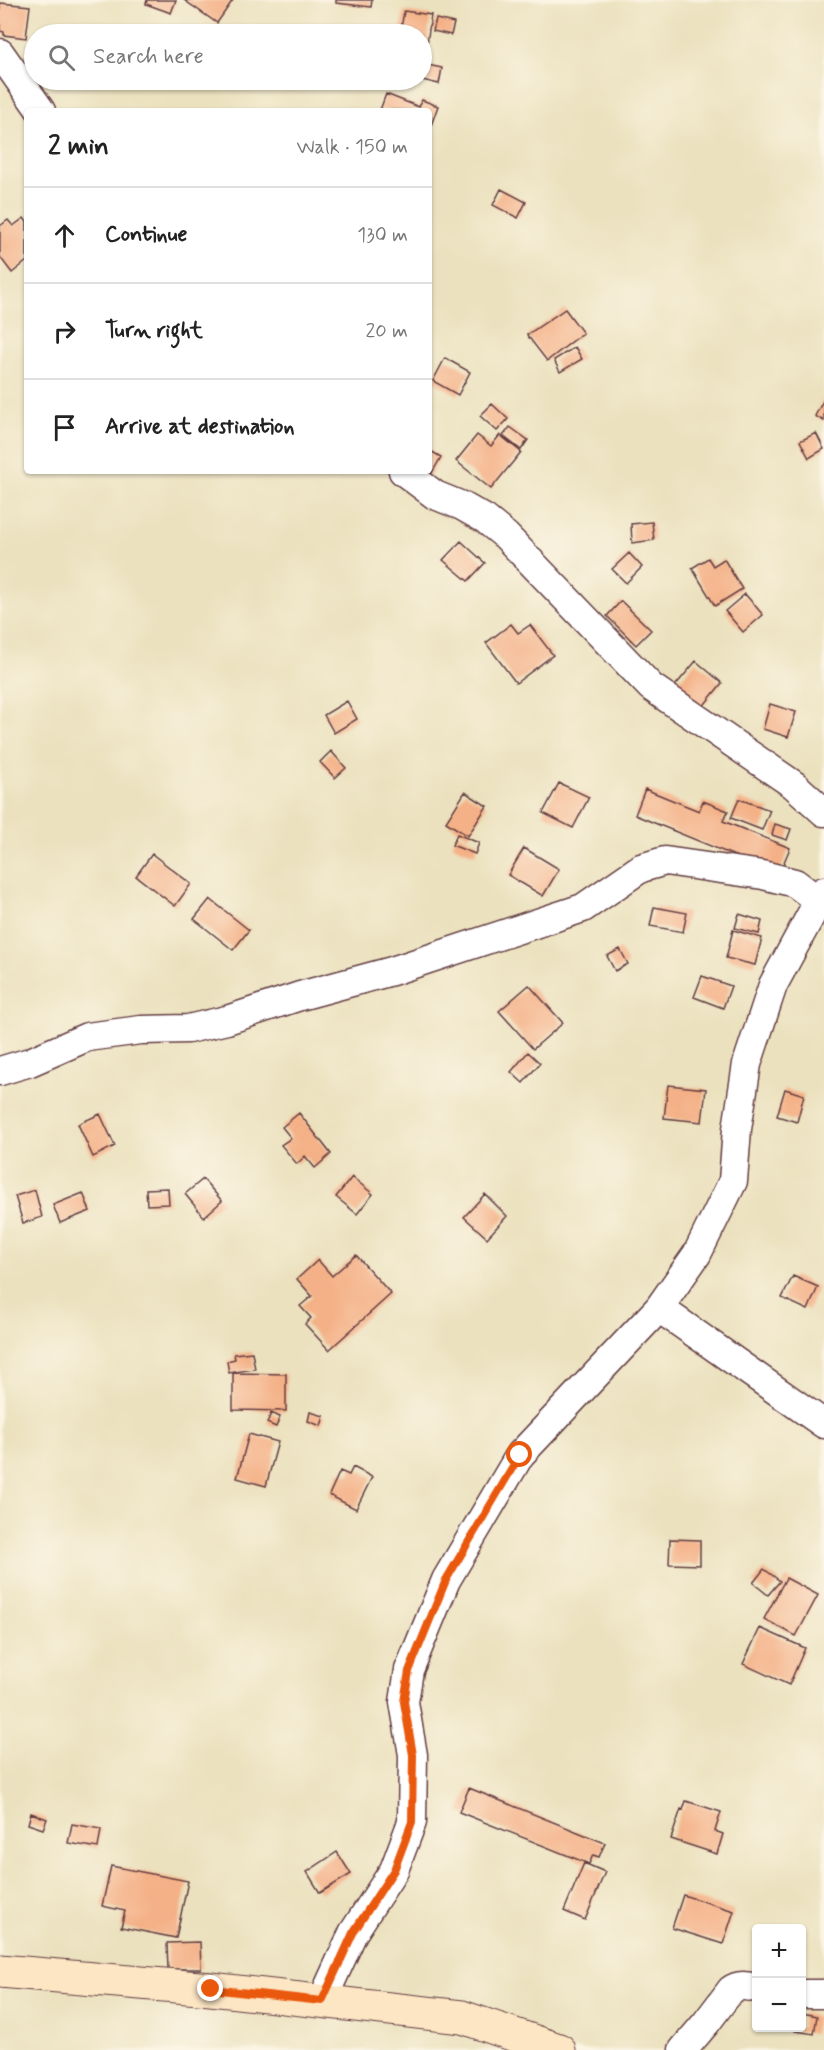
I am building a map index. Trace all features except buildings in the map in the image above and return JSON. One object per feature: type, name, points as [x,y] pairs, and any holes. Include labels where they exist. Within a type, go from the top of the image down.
[{"type":"street","points":[[4,67],[38,108]]},
{"type":"street","points":[[407,474],[435,495],[485,519],[506,536],[651,687],[794,785],[824,812]]},
{"type":"street","points":[[0,1071],[30,1062],[87,1036],[141,1030],[188,1029],[227,1020],[392,970],[583,908],[641,867],[665,861],[763,875],[795,883],[822,899],[773,985],[747,1064],[737,1129],[733,1181],[697,1254],[659,1308],[520,1455],[446,1580],[409,1671],[404,1702],[413,1755],[412,1822],[394,1870],[353,1933],[322,2001]]},
{"type":"street","points":[[659,1308],[824,1424]]},
{"type":"street","points":[[0,1971],[211,1989],[462,2017],[559,2050]]},
{"type":"street","points":[[683,2050],[731,1990],[736,1986],[752,1988]]},
{"type":"street","points":[[806,1994],[824,1994]]},
{"type":"route","points":[[211,1989],[322,2001],[353,1933],[394,1870],[412,1822],[413,1755],[404,1702],[409,1671],[446,1580],[520,1455]]}]
